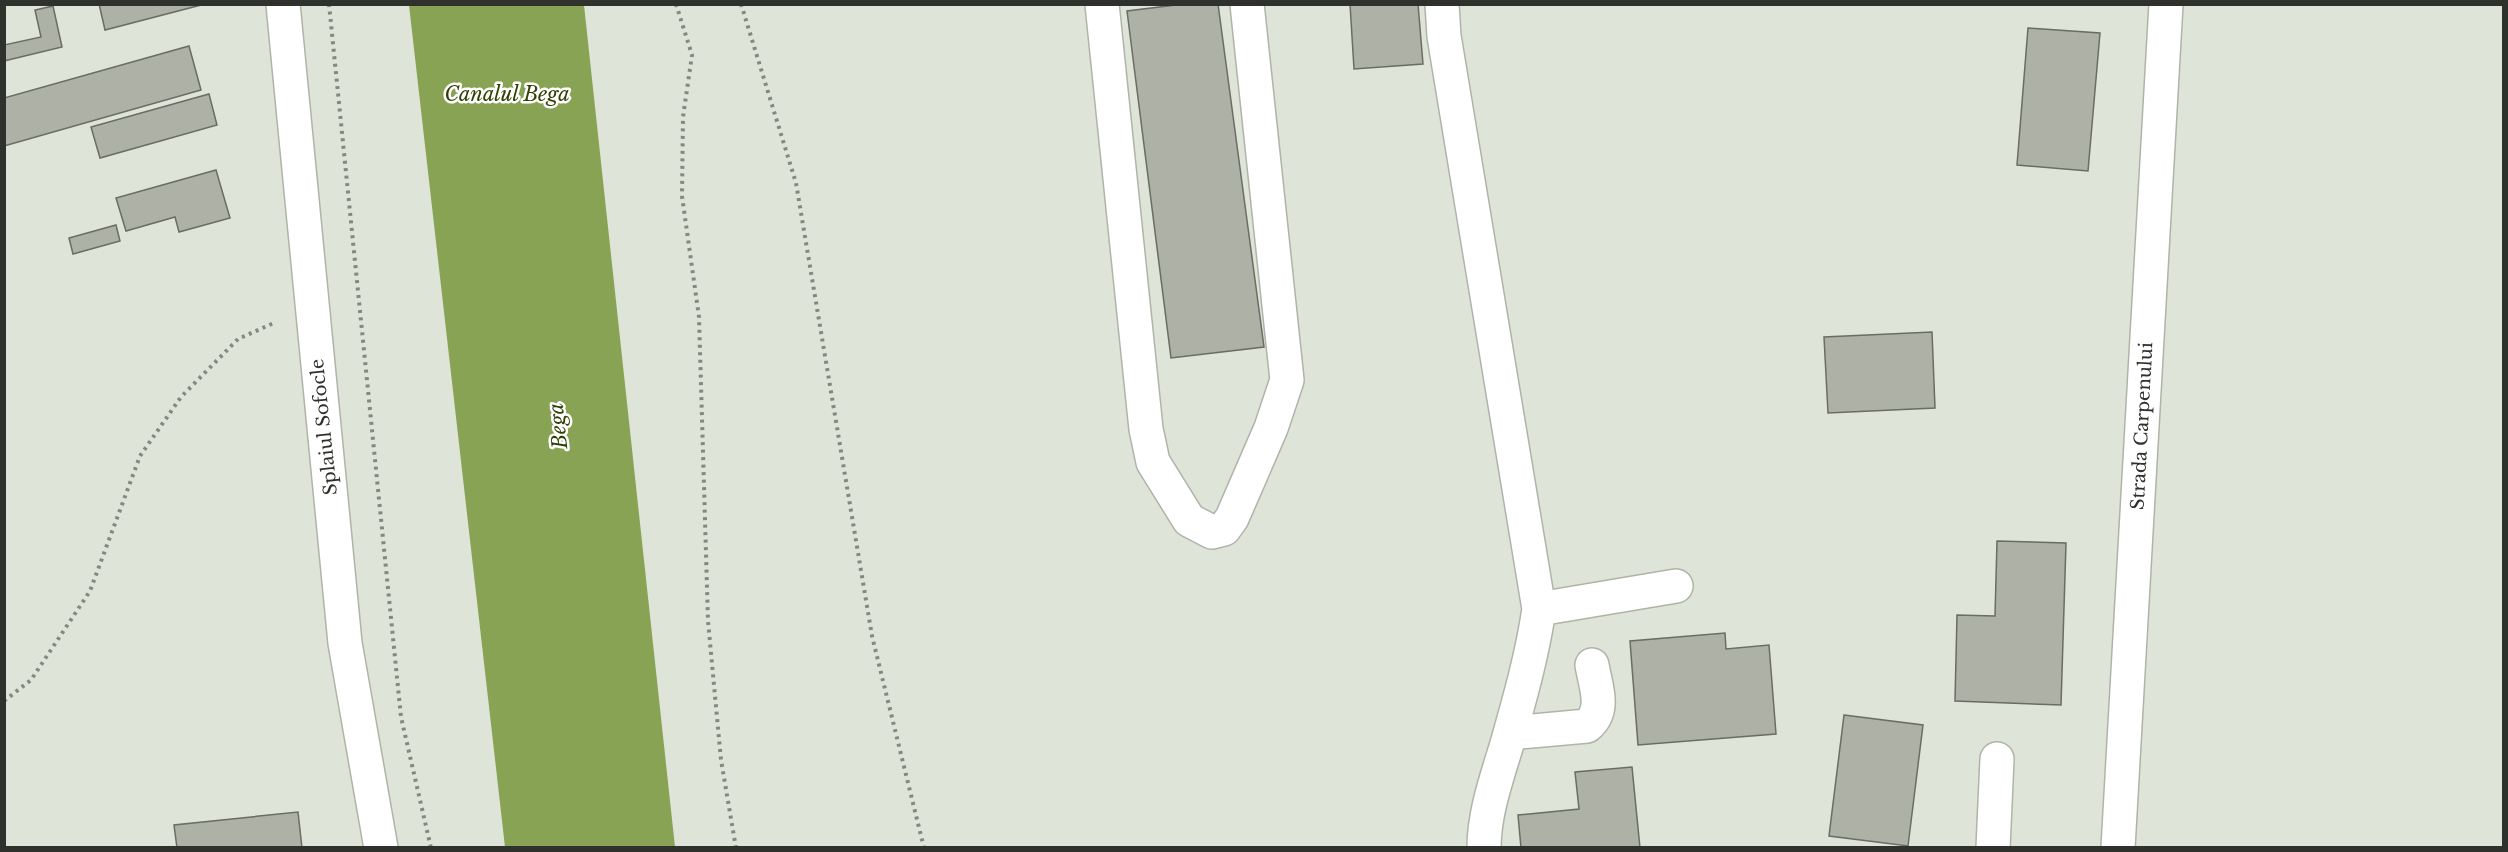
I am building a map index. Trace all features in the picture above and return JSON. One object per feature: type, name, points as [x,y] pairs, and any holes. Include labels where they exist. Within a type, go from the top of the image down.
[{"type":"street","name":"Splaiul Sofocle","points":[[283,4],[345,643],[381,848]]},
{"type":"street","points":[[1102,4],[1146,429],[1153,462],[1190,520],[1212,532],[1224,529],[1233,518],[1271,428],[1287,380],[1247,4]]},
{"type":"street","points":[[1442,4],[1444,36],[1539,609],[1532,658],[1484,833],[1484,848]]},
{"type":"street","name":"Strada Carpenului","points":[[2118,848],[2166,4]]},
{"type":"street","points":[[1539,609],[1676,586]]},
{"type":"street","points":[[1510,733],[1587,726],[1596,718],[1599,706],[1592,665]]},
{"type":"street","points":[[1993,848],[1997,759]]},
{"type":"path","points":[[329,4],[401,717],[431,848]]},
{"type":"path","points":[[676,4],[692,55],[683,117],[682,196],[699,317],[708,621],[721,760],[736,848]]},
{"type":"path","points":[[741,4],[796,183],[872,636],[924,848]]},
{"type":"path","points":[[4,701],[31,680],[90,591],[140,456],[181,397],[237,339],[312,305]]},
{"type":"water","name":"Canalul Bega","points":[[409,5],[584,5],[675,847],[505,847]]},
{"type":"building","points":[[99,4],[205,4],[105,30]]},
{"type":"building","points":[[1184,4],[1218,4],[1264,347],[1171,358],[1127,11]]},
{"type":"building","points":[[1350,4],[1418,4],[1423,64],[1354,69]]},
{"type":"building","points":[[53,6],[62,47],[4,61],[4,45],[41,37],[35,10]]},
{"type":"building","points":[[2028,28],[2100,33],[2088,171],[2017,165]]},
{"type":"building","points":[[189,46],[201,90],[4,146],[4,98]]},
{"type":"building","points":[[209,94],[217,125],[100,158],[91,127]]},
{"type":"building","points":[[216,170],[230,218],[179,232],[175,217],[126,231],[116,198]]},
{"type":"building","points":[[116,225],[120,241],[73,254],[69,238]]},
{"type":"building","points":[[1932,332],[1935,408],[1828,413],[1824,337]]},
{"type":"building","points":[[1997,541],[2066,543],[2061,705],[1955,701],[1957,615],[1995,616]]},
{"type":"building","points":[[1725,633],[1726,649],[1769,645],[1776,734],[1638,745],[1630,641]]},
{"type":"building","points":[[1844,715],[1923,725],[1908,846],[1829,836]]},
{"type":"building","points":[[1632,767],[1640,848],[1521,848],[1518,815],[1579,809],[1575,772]]},
{"type":"building","points":[[298,812],[302,848],[177,848],[174,825]]},
{"type":"water label","name":"Bega","points":[[558,426]]}]
